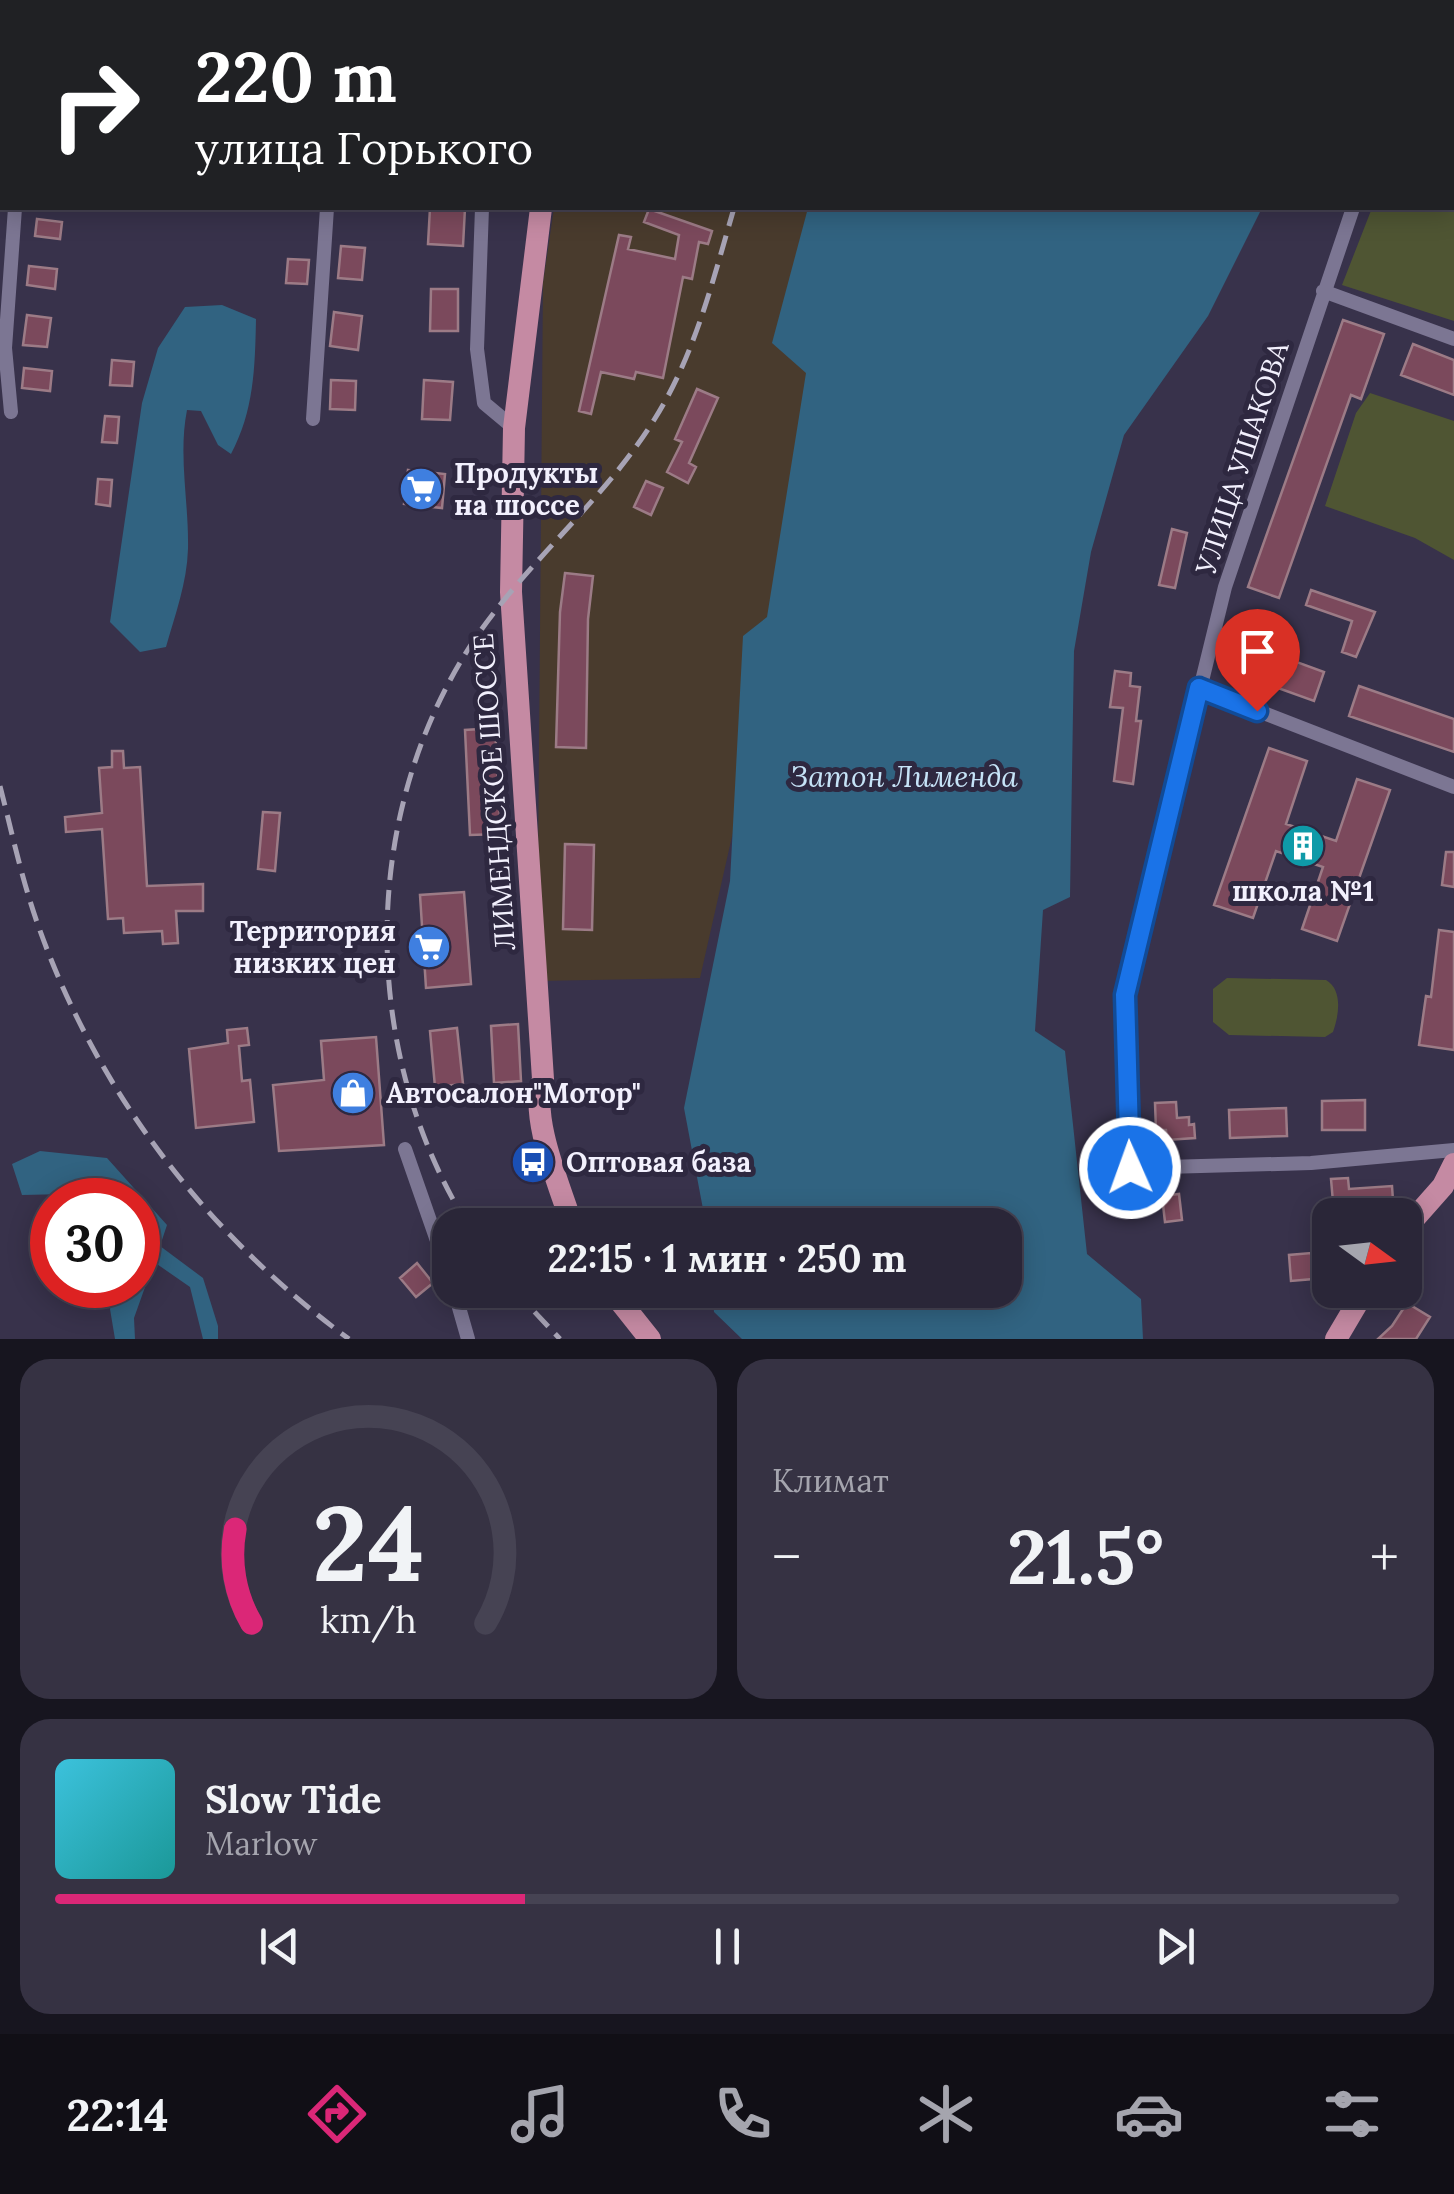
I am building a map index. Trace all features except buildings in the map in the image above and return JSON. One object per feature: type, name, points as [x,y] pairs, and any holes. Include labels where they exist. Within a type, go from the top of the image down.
[{"type":"main road","name":"ЛИМЕНДСКОЕ ШОССЕ","points":[[541,210],[514,428],[511,592],[543,1078],[537,1094],[548,1149],[567,1208]]},
{"type":"main road","points":[[1422,1210],[1443,1186],[1454,1164]]},
{"type":"main road","points":[[625,1308],[650,1339]]},
{"type":"main road","points":[[1336,1339],[1354,1308]]},
{"type":"street","points":[[12,412],[5,348],[15,210]]},
{"type":"street","points":[[313,419],[327,210]]},
{"type":"street","points":[[482,210],[477,349],[484,402],[514,428]]},
{"type":"street","name":"УЛИЦА УШАКОВА","points":[[1140,1199],[1130,1168],[1125,995],[1225,587],[1352,210]]},
{"type":"street","points":[[1324,290],[1454,339]]},
{"type":"street","points":[[1199,688],[1454,787]]},
{"type":"street","points":[[405,1149],[432,1226]]},
{"type":"street","points":[[1130,1168],[1311,1163],[1454,1150]]},
{"type":"street","points":[[459,1308],[468,1339]]},
{"type":"shaded area","points":[[554,210],[874,210],[700,978],[537,981],[543,283]]},
{"type":"green space","points":[[1371,210],[1454,210],[1454,321],[1342,285]]},
{"type":"green space","points":[[1370,393],[1454,421],[1454,560],[1415,538],[1325,506],[1356,413]]},
{"type":"green space","points":[[1227,978],[1326,980],[1337,996],[1333,1032],[1325,1037],[1229,1035],[1213,1022],[1213,989]]},
{"type":"water","name":"Затон Лименда","points":[[807,210],[1261,210],[1208,316],[1124,435],[1091,552],[1074,651],[1070,897],[1043,910],[1035,1031],[1065,1051],[1087,1254],[1141,1299],[1143,1339],[742,1339],[714,1312],[714,1308],[1022,1308],[1022,1208],[703,1208],[684,1108],[730,881],[743,636],[767,617],[806,373],[772,343]]},
{"type":"water","points":[[222,305],[256,319],[249,405],[231,454],[218,445],[201,411],[187,410],[183,445],[188,531],[185,574],[166,647],[140,652],[110,622],[142,403],[158,348],[185,307]]},
{"type":"water","points":[[40,1151],[107,1158],[125,1178],[30,1178],[30,1195],[22,1195],[12,1164]]},
{"type":"water","points":[[160,1217],[167,1225],[160,1246]]},
{"type":"water","points":[[160,1246],[203,1278],[218,1326],[218,1339],[203,1339],[190,1287],[160,1266]]},
{"type":"water","points":[[138,1308],[135,1339],[115,1339],[110,1309]]},
{"type":"railway","points":[[459,1208],[432,1155],[406,1081],[391,1004],[387,926],[394,848],[412,771],[441,698],[481,630],[614,475],[654,420],[681,370],[733,210]]},
{"type":"railway","points":[[0,786],[22,874],[62,986],[125,1102],[203,1206],[248,1254],[349,1339]]},
{"type":"railway","points":[[531,1308],[560,1339]]},
{"type":"place","name":"Продукты на шоссе","points":[[421,489]]},
{"type":"place","name":"школа №1","points":[[1303,846]]},
{"type":"place","name":"Территория низких цен","points":[[429,947]]},
{"type":"place","name":"Автосалон\"Мотор\"","points":[[353,1093]]},
{"type":"place","name":"Оптовая база","points":[[533,1162]]},
{"type":"route","points":[[1130,1168],[1125,995],[1199,688],[1257,711]]}]
